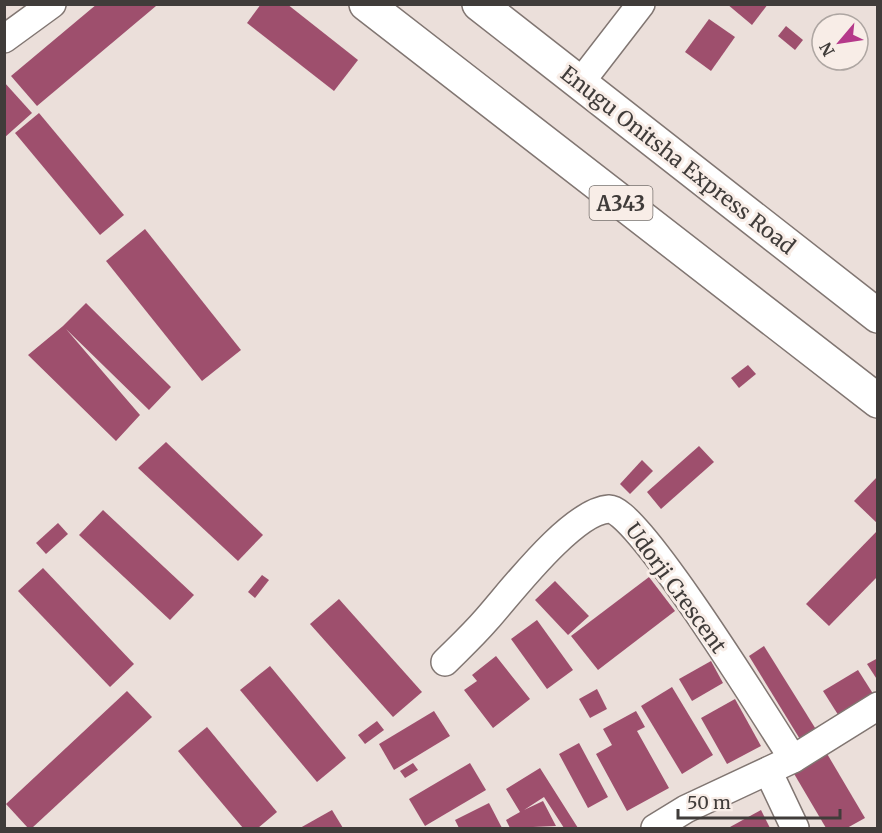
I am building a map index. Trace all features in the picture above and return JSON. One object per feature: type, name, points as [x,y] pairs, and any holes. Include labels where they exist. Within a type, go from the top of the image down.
[{"type":"highway","name":"A343","points":[[366,4],[878,401]]},
{"type":"highway","name":"Enugu Onitsha Express Road","points":[[479,4],[878,316]]},
{"type":"street","points":[[4,39],[52,4]]},
{"type":"street","points":[[580,83],[641,4]]},
{"type":"street","name":"Udorji Crescent","points":[[445,662],[483,623],[552,544],[594,514],[608,509],[619,511],[668,570],[793,759]]},
{"type":"street","points":[[655,828],[686,809],[793,759],[878,706]]},
{"type":"street","points":[[768,771],[795,828]]},
{"type":"building","points":[[97,4],[156,6],[37,106],[11,76]]},
{"type":"building","points":[[261,4],[287,4],[358,60],[334,91],[247,23]]},
{"type":"building","points":[[727,4],[768,4],[752,25]]},
{"type":"building","points":[[709,19],[735,37],[711,71],[685,52]]},
{"type":"building","points":[[786,26],[803,40],[795,50],[778,36]]},
{"type":"building","points":[[4,82],[32,113],[4,138]]},
{"type":"building","points":[[39,113],[124,215],[100,235],[15,133]]},
{"type":"building","points":[[145,229],[241,350],[202,381],[106,261]]},
{"type":"building","points":[[86,303],[171,387],[149,410],[66,329],[140,415],[116,441],[28,355]]},
{"type":"building","points":[[748,365],[756,374],[739,388],[731,378]]},
{"type":"building","points":[[166,442],[263,535],[238,561],[138,468]]},
{"type":"building","points":[[699,446],[714,462],[661,509],[647,492]]},
{"type":"building","points":[[642,460],[653,471],[630,494],[620,484]]},
{"type":"building","points":[[878,476],[878,524],[854,501]]},
{"type":"building","points":[[103,510],[194,595],[170,620],[79,535]]},
{"type":"building","points":[[58,523],[68,534],[46,554],[36,543]]},
{"type":"building","points":[[878,530],[878,576],[829,626],[806,604]]},
{"type":"building","points":[[43,568],[134,664],[110,687],[18,591]]},
{"type":"building","points":[[262,575],[269,580],[255,598],[248,592]]},
{"type":"building","points":[[649,577],[675,611],[598,670],[571,636]]},
{"type":"building","points":[[555,581],[589,616],[568,635],[535,600]]},
{"type":"building","points":[[339,599],[422,692],[393,717],[310,624]]},
{"type":"building","points":[[537,620],[573,670],[547,689],[511,639]]},
{"type":"building","points":[[764,646],[822,739],[806,749],[749,656]]},
{"type":"building","points":[[496,656],[530,699],[493,728],[464,690],[477,681],[472,675]]},
{"type":"building","points":[[878,658],[878,681],[867,664]]},
{"type":"building","points":[[711,661],[723,683],[692,701],[679,679]]},
{"type":"building","points":[[270,666],[346,758],[317,782],[240,690]]},
{"type":"building","points":[[858,670],[877,700],[842,721],[823,691]]},
{"type":"building","points":[[672,687],[713,755],[682,774],[641,706]]},
{"type":"building","points":[[597,689],[607,709],[590,718],[579,699]]},
{"type":"building","points":[[127,691],[152,717],[32,828],[28,828],[6,804]]},
{"type":"building","points":[[735,699],[761,746],[727,764],[701,718]]},
{"type":"building","points":[[434,711],[450,736],[394,770],[379,744]]},
{"type":"building","points":[[636,711],[645,727],[637,731],[669,788],[627,811],[596,754],[612,745],[603,729]]},
{"type":"building","points":[[377,721],[384,730],[365,744],[358,735]]},
{"type":"building","points":[[207,727],[277,812],[258,828],[243,828],[178,751]]},
{"type":"building","points":[[579,743],[608,797],[588,808],[559,754]]},
{"type":"building","points":[[826,752],[865,818],[847,828],[826,828],[793,772]]},
{"type":"building","points":[[413,763],[418,770],[405,778],[400,771]]},
{"type":"building","points":[[470,763],[486,790],[425,826],[409,799]]},
{"type":"building","points":[[540,768],[578,828],[564,828],[544,797],[524,810],[543,801],[556,826],[510,828],[506,820],[520,812],[506,789]]},
{"type":"building","points":[[489,803],[502,828],[459,828],[455,820]]},
{"type":"building","points":[[332,810],[343,828],[300,828]]},
{"type":"building","points":[[761,810],[770,828],[730,827]]}]
